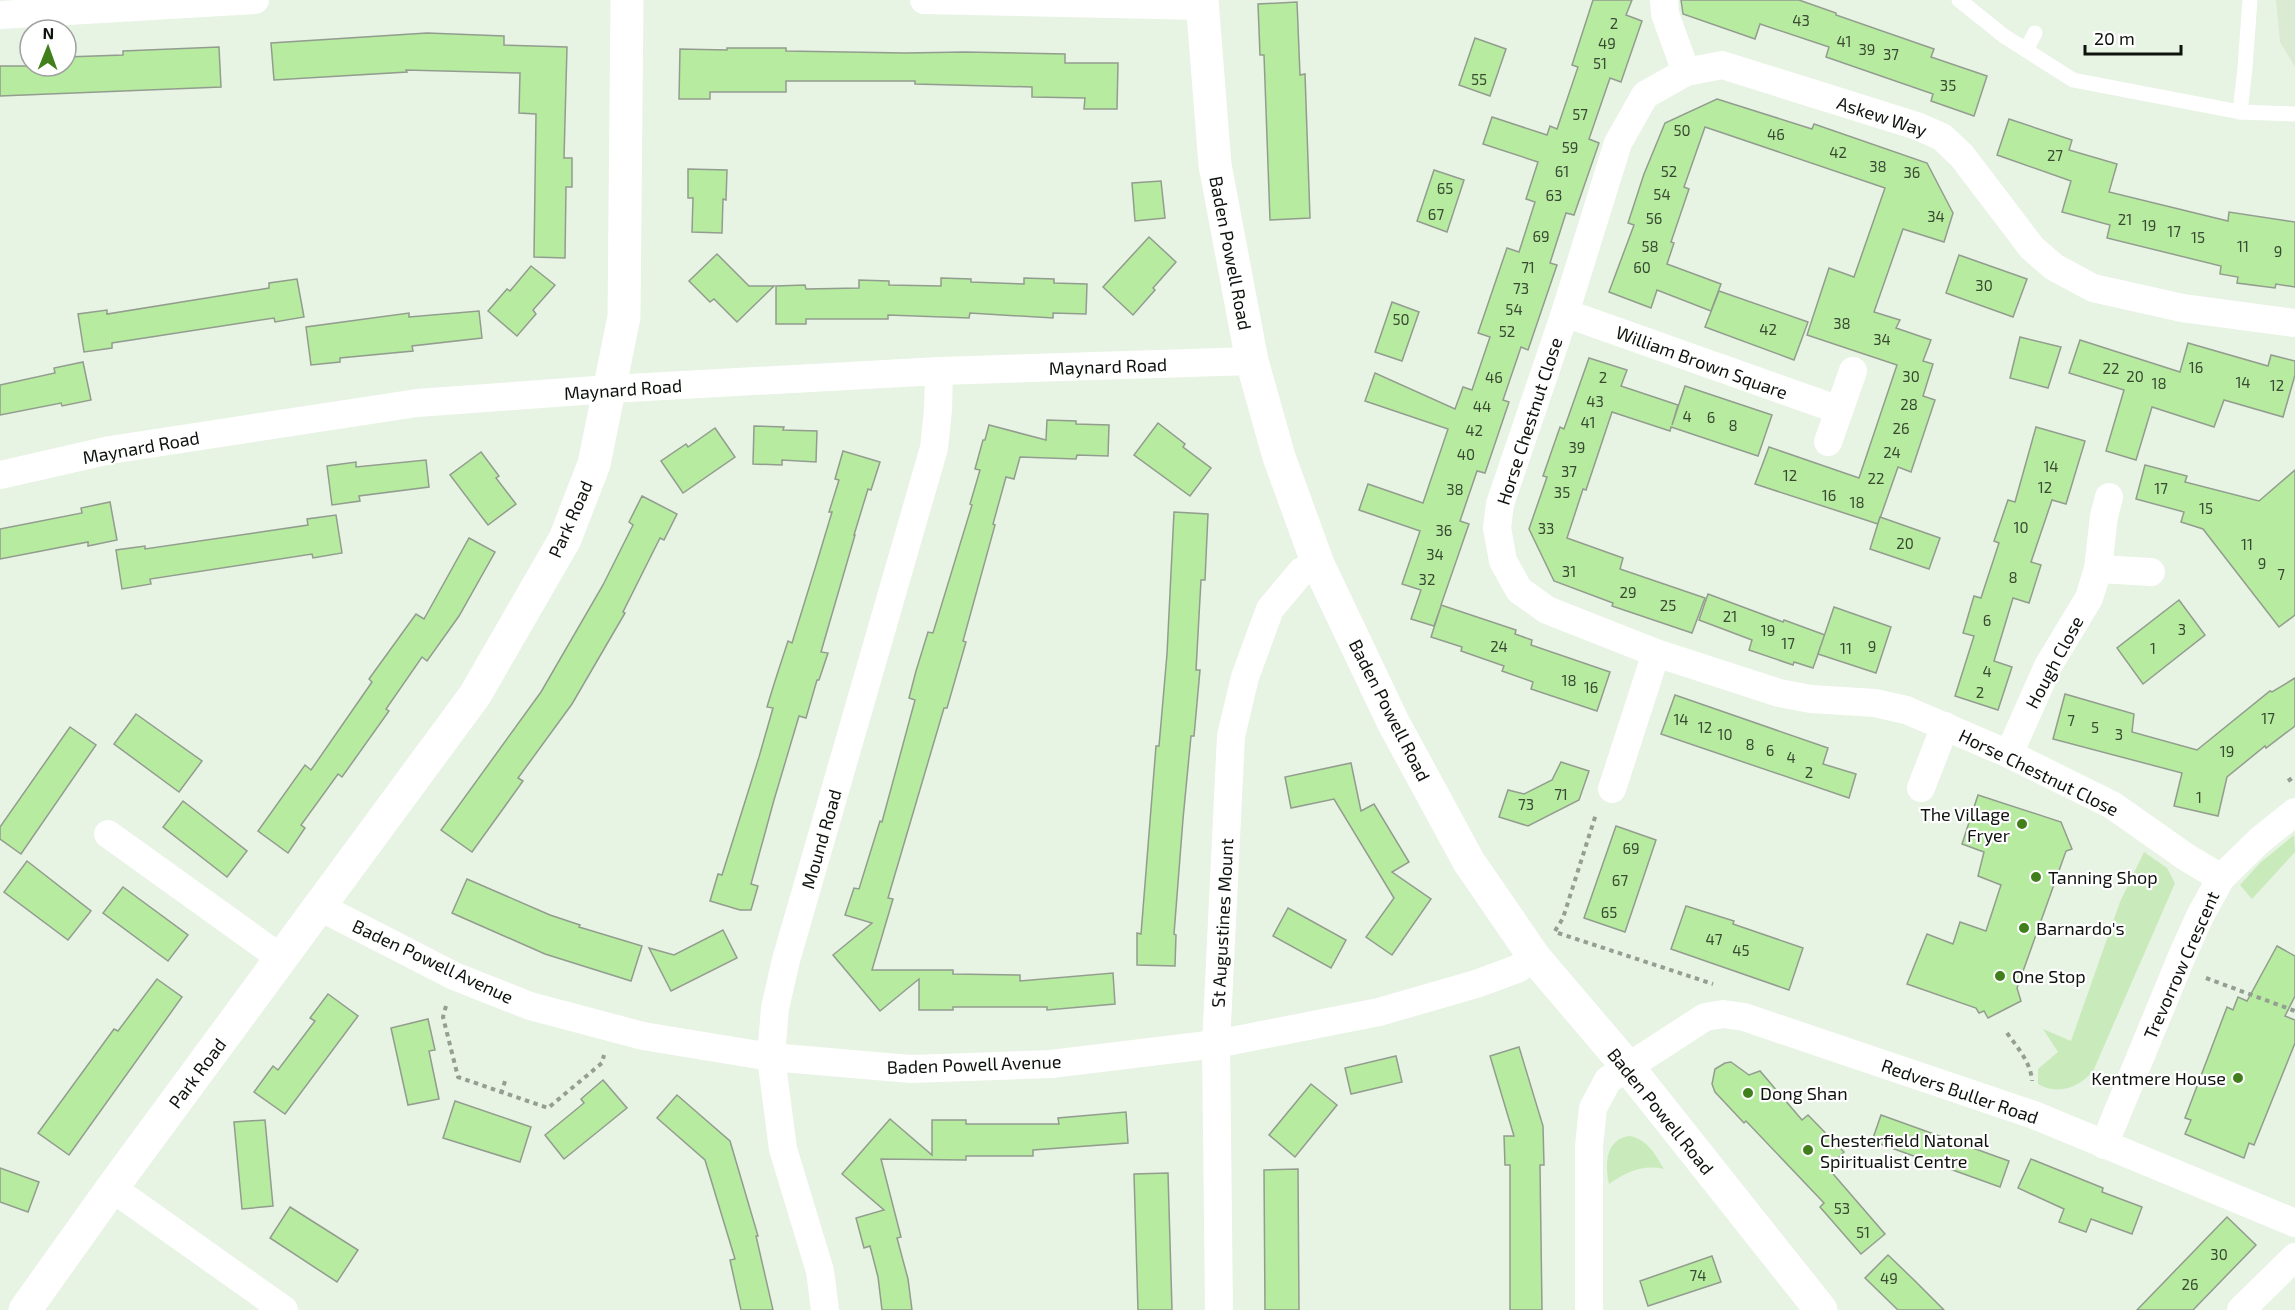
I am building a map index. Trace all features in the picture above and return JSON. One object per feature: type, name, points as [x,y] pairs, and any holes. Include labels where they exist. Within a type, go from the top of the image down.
[{"type":"street","points":[[0,15],[255,0]]},
{"type":"street","name":"Park Road","points":[[25,1310],[112,1188],[475,695],[565,539],[594,464],[624,317],[627,0]]},
{"type":"street","points":[[924,0],[1202,3]]},
{"type":"street","points":[[1664,0],[1665,14],[1686,72]]},
{"type":"street","name":"Baden Powell Road","points":[[1202,3],[1215,165],[1252,362],[1279,457],[1318,564],[1393,722],[1469,862],[1535,958],[1627,1066],[1821,1310]]},
{"type":"street","name":"Askew Way","points":[[1565,313],[1618,144],[1645,95],[1686,72],[1722,65],[1917,126],[1942,137],[1962,156],[2032,249],[2054,267],[2093,288],[2182,308],[2295,323]]},
{"type":"street","name":"William Brown Square","points":[[1565,313],[1839,410]]},
{"type":"street","name":"Horse Chestnut Close","points":[[1565,313],[1500,504],[1497,528],[1503,561],[1519,590],[1547,610],[1656,653],[1779,693],[1810,699],[1875,703],[1906,710],[2009,753],[2112,805],[2186,857],[2221,878]]},
{"type":"street","name":"Maynard Road","points":[[0,475],[110,450],[417,403],[610,389],[939,371],[1252,362]]},
{"type":"street","name":"Mound Road","points":[[825,1310],[820,1271],[783,1149],[771,1057],[775,1008],[786,960],[933,448],[939,371]]},
{"type":"street","points":[[1828,442],[1853,371]]},
{"type":"street","name":"Hough Close","points":[[2009,753],[2048,666],[2089,598],[2098,569],[2104,516],[2109,497]]},
{"type":"street","name":"St Augustines Mount","points":[[1219,1310],[1215,1044],[1232,736],[1245,677],[1270,609],[1302,571],[1318,564]]},
{"type":"street","points":[[2098,569],[2151,572]]},
{"type":"street","points":[[1612,789],[1656,653]]},
{"type":"street","name":"Horse Chestnut Close","points":[[1921,788],[1945,726]]},
{"type":"street","name":"Trevorrow Crescent","points":[[2104,1145],[2178,966],[2200,916],[2221,878],[2260,840],[2295,812]]},
{"type":"street","points":[[108,834],[282,959]]},
{"type":"street","name":"Baden Powell Avenue","points":[[320,907],[454,976],[517,1002],[609,1027],[643,1036],[771,1057],[923,1068],[1051,1064],[1215,1044],[1379,1012],[1476,984],[1517,969],[1535,958]]},
{"type":"street","name":"Redvers Buller Road","points":[[1589,1310],[1589,1146],[1593,1108],[1608,1080],[1627,1066],[1705,1017],[1723,1014],[1744,1017],[2034,1115],[2295,1223]]},
{"type":"street","points":[[112,1188],[284,1310]]},
{"type":"street","points":[[2241,1310],[2295,1257]]},
{"type":"lane","points":[[1959,0],[2004,36],[2073,80],[2240,112],[2295,114]]},
{"type":"lane","points":[[2240,112],[2250,0]]},
{"type":"lane","points":[[2026,50],[2035,33]]},
{"type":"path","points":[[1612,789],[1597,810],[1563,918],[1555,932],[1713,983],[1723,1014]]},
{"type":"path","points":[[2178,966],[2295,1011]]},
{"type":"path","points":[[454,976],[443,1017],[458,1077],[501,1094],[548,1108],[602,1063],[609,1027]]},
{"type":"path","points":[[2007,1034],[2024,1057],[2031,1073],[2034,1115]]},
{"type":"path","points":[[501,1094],[506,1078]]},
{"type":"shaded area","points":[[2276,0],[2295,0],[2295,67],[2280,42]]},
{"type":"green space","points":[[2294,835],[2295,852],[2252,899],[2240,885],[2260,863]]},
{"type":"green space","points":[[2144,852],[2167,868],[2175,883],[2094,1069],[2083,1081],[2069,1088],[2046,1088],[2038,1084],[2038,1069],[2058,1052],[2043,1029],[2071,1041],[2120,902]]},
{"type":"green space","points":[[1630,1136],[1646,1144],[1664,1169],[1642,1168],[1609,1184],[1607,1161],[1611,1147],[1622,1138]]},
{"type":"building","points":[[1593,0],[1632,0],[1626,15],[1642,21],[1621,82],[1610,78],[1589,139],[1599,143],[1574,215],[1566,213],[1550,263],[1557,265],[1528,350],[1521,347],[1503,400],[1509,402],[1485,473],[1477,471],[1460,521],[1469,524],[1441,605],[1516,630],[1515,634],[1532,640],[1531,645],[1610,672],[1597,711],[1531,689],[1533,682],[1502,671],[1504,666],[1461,651],[1462,647],[1431,637],[1441,606],[1434,626],[1411,619],[1421,590],[1402,584],[1420,531],[1359,510],[1368,484],[1423,503],[1448,429],[1365,401],[1375,373],[1455,409],[1463,387],[1472,390],[1490,337],[1478,333],[1507,248],[1519,252],[1535,202],[1526,199],[1538,162],[1483,144],[1492,117],[1547,135],[1550,126],[1557,129],[1578,67],[1572,65]]},
{"type":"building","points":[[1681,0],[1799,0],[1934,49],[1931,57],[1987,76],[1974,116],[1931,101],[1933,94],[1826,57],[1829,47],[1760,24],[1755,39],[1683,14]]},
{"type":"building","points":[[1297,2],[1300,75],[1305,74],[1310,218],[1270,220],[1264,55],[1260,55],[1258,4]]},
{"type":"building","points":[[427,33],[504,36],[504,45],[567,47],[564,158],[572,158],[572,187],[566,187],[565,258],[534,257],[536,114],[519,113],[520,73],[406,70],[407,72],[274,80],[271,43]]},
{"type":"building","points":[[1475,38],[1506,49],[1490,96],[1459,85]]},
{"type":"building","points":[[219,47],[221,87],[0,96],[0,66],[18,66],[18,78],[78,78],[78,57],[123,55],[123,51]]},
{"type":"building","points":[[727,48],[786,48],[786,51],[1065,54],[1065,63],[1118,63],[1117,109],[1084,109],[1085,98],[1032,97],[1032,87],[915,84],[915,81],[786,81],[786,92],[710,92],[710,99],[679,99],[680,49],[727,50]]},
{"type":"building","points":[[1717,99],[1812,129],[1814,124],[1927,163],[1953,213],[1944,242],[1903,229],[1874,312],[1900,320],[1896,328],[1931,340],[1923,361],[1933,364],[1923,396],[1935,400],[1911,472],[1898,467],[1878,524],[1755,484],[1769,447],[1859,478],[1897,365],[1807,335],[1829,268],[1854,277],[1885,188],[1705,127],[1684,187],[1689,189],[1671,242],[1674,243],[1667,264],[1721,284],[1711,311],[1657,290],[1651,308],[1609,292],[1634,225],[1628,223],[1644,174],[1665,123]]},
{"type":"building","points":[[2009,119],[2072,140],[2069,150],[2117,164],[2109,192],[2228,221],[2229,212],[2295,222],[2295,287],[2276,284],[2275,288],[2237,283],[2238,277],[2220,274],[2221,266],[2107,238],[2110,225],[2062,212],[2071,181],[1997,155]]},
{"type":"building","points":[[688,169],[727,170],[722,233],[692,232],[693,198],[688,198]]},
{"type":"building","points":[[1434,170],[1464,180],[1447,232],[1417,221]]},
{"type":"building","points":[[1161,181],[1165,218],[1135,221],[1132,183]]},
{"type":"building","points":[[1149,237],[1176,262],[1133,315],[1103,287]]},
{"type":"building","points":[[717,254],[749,286],[774,286],[737,322],[714,299],[710,302],[689,281]]},
{"type":"building","points":[[1959,255],[2027,279],[2013,317],[1946,293]]},
{"type":"building","points":[[531,266],[555,285],[533,310],[536,314],[517,336],[488,311],[507,289],[510,291]]},
{"type":"building","points":[[941,278],[971,279],[971,282],[1024,284],[1024,278],[1054,279],[1054,283],[1087,284],[1086,314],[1053,313],[1053,318],[970,313],[969,318],[888,315],[888,319],[806,319],[806,324],[776,324],[776,286],[805,285],[806,289],[859,288],[859,280],[889,281],[889,285],[941,286]]},
{"type":"building","points":[[297,279],[304,317],[275,322],[274,318],[112,343],[112,348],[84,352],[78,314],[107,310],[107,314],[269,288],[269,283]]},
{"type":"building","points":[[1719,291],[1808,322],[1794,360],[1705,327]]},
{"type":"building","points":[[1392,302],[1419,312],[1402,361],[1375,352]]},
{"type":"building","points":[[479,311],[482,338],[412,346],[413,351],[340,358],[340,362],[311,365],[306,327],[409,313],[409,317]]},
{"type":"building","points":[[2020,337],[2061,347],[2048,388],[2010,378]]},
{"type":"building","points":[[2080,340],[2180,372],[2188,343],[2268,366],[2271,355],[2295,361],[2295,375],[2283,417],[2224,400],[2214,427],[2152,407],[2136,460],[2106,451],[2124,390],[2069,373]]},
{"type":"building","points":[[1589,358],[1627,370],[1621,386],[1678,405],[1672,425],[1685,386],[1772,415],[1758,456],[1671,427],[1670,431],[1612,412],[1586,490],[1583,489],[1567,538],[1623,558],[1620,569],[1705,598],[1692,633],[1612,606],[1613,603],[1554,581],[1529,529],[1547,477],[1543,476],[1560,427],[1564,429]]},
{"type":"building","points":[[83,362],[91,400],[62,406],[61,403],[0,415],[0,385],[55,373],[54,368]]},
{"type":"building","points":[[1047,420],[1109,425],[1108,456],[1077,455],[1076,459],[1020,457],[1014,479],[1006,477],[963,641],[966,642],[947,708],[944,708],[888,898],[893,899],[872,970],[953,970],[953,974],[1020,975],[1020,981],[1113,973],[1115,1004],[1047,1010],[1047,1007],[953,1007],[953,1010],[919,1010],[919,979],[880,1011],[833,955],[872,923],[845,915],[854,888],[859,889],[880,821],[882,822],[915,700],[909,698],[916,671],[928,632],[933,633],[972,505],[970,504],[980,470],[975,469],[989,425],[1046,440]]},
{"type":"building","points":[[1158,423],[1185,444],[1183,447],[1211,468],[1190,496],[1134,455]]},
{"type":"building","points":[[754,426],[817,431],[816,462],[782,460],[782,465],[753,464]]},
{"type":"building","points":[[2036,427],[2085,441],[2066,504],[2052,500],[2031,562],[2041,565],[2029,603],[2013,598],[1994,661],[2012,667],[1998,710],[1955,696],[1974,636],[1963,633],[1974,596],[1981,598],[1999,543],[1994,541],[2008,500],[2015,502]]},
{"type":"building","points":[[715,428],[735,457],[683,493],[661,461],[686,444],[688,447]]},
{"type":"building","points":[[843,451],[880,462],[871,490],[868,489],[821,652],[828,653],[806,718],[799,716],[774,800],[751,884],[758,886],[751,910],[740,910],[710,901],[718,874],[722,875],[759,757],[773,708],[767,707],[775,681],[788,641],[792,643],[832,512],[829,512],[839,480],[835,479]]},
{"type":"building","points":[[481,452],[499,476],[496,478],[516,504],[488,525],[450,475]]},
{"type":"building","points":[[426,460],[429,487],[359,496],[360,501],[332,505],[327,466],[356,462],[356,467]]},
{"type":"building","points":[[2145,465],[2187,476],[2185,482],[2259,501],[2295,470],[2295,615],[2279,627],[2203,529],[2181,522],[2184,512],[2136,499]]},
{"type":"building","points":[[642,496],[677,514],[664,540],[660,538],[623,612],[625,613],[572,704],[518,778],[523,781],[472,852],[441,830],[541,692],[603,585],[633,525],[629,522]]},
{"type":"building","points":[[110,502],[117,540],[88,546],[88,542],[0,559],[0,529],[82,513],[81,508]]},
{"type":"building","points":[[1174,512],[1208,514],[1205,580],[1201,580],[1196,670],[1200,670],[1183,819],[1174,934],[1176,935],[1175,966],[1137,965],[1137,933],[1141,934],[1156,746],[1159,746],[1167,654]]},
{"type":"building","points":[[336,515],[342,553],[313,558],[312,554],[150,579],[151,584],[122,589],[116,550],[145,546],[145,549],[308,525],[307,519]]},
{"type":"building","points":[[1880,517],[1940,538],[1929,569],[1870,549]]},
{"type":"building","points":[[469,538],[495,552],[459,616],[427,661],[422,657],[386,709],[389,711],[342,777],[338,774],[301,825],[305,828],[288,853],[258,831],[305,765],[311,770],[372,682],[369,679],[416,614],[424,619]]},
{"type":"building","points":[[1708,594],[1825,635],[1813,668],[1794,662],[1793,665],[1749,650],[1752,640],[1699,620]]},
{"type":"building","points":[[2179,600],[2205,635],[2143,684],[2117,648]]},
{"type":"building","points":[[1834,607],[1891,627],[1876,673],[1818,654]]},
{"type":"building","points":[[2295,678],[2295,726],[2266,748],[2265,746],[2227,777],[2218,816],[2174,806],[2182,773],[2053,739],[2065,694],[2134,714],[2132,732],[2197,750],[2270,691],[2272,692]]},
{"type":"building","points":[[1675,695],[1828,748],[1823,764],[1856,774],[1849,798],[1661,734]]},
{"type":"building","points":[[136,714],[202,761],[179,792],[114,744]]},
{"type":"building","points":[[70,727],[96,745],[21,854],[0,839],[0,827]]},
{"type":"building","points":[[1561,762],[1589,771],[1579,800],[1528,826],[1499,817],[1508,790],[1524,794],[1552,780]]},
{"type":"building","points":[[1351,763],[1361,811],[1374,804],[1409,862],[1392,872],[1431,899],[1392,955],[1366,937],[1394,898],[1334,799],[1291,808],[1285,777]]},
{"type":"building","points":[[1978,795],[2061,822],[2072,849],[2066,851],[2017,988],[2021,1001],[1988,1018],[1984,1011],[1979,1013],[1976,1008],[1907,984],[1927,934],[1953,944],[1960,922],[1986,931],[2001,885],[1978,876],[1984,852],[1962,844]]},
{"type":"building","points":[[183,801],[247,851],[227,877],[163,827]]},
{"type":"building","points":[[1616,826],[1656,840],[1625,932],[1584,918]]},
{"type":"building","points":[[27,861],[91,911],[68,940],[4,892]]},
{"type":"building","points":[[467,879],[550,915],[580,925],[579,927],[642,946],[631,981],[545,954],[452,913]]},
{"type":"building","points":[[123,887],[188,935],[168,961],[103,913]]},
{"type":"building","points":[[1686,906],[1734,921],[1733,924],[1803,948],[1789,990],[1671,949]]},
{"type":"building","points":[[1288,908],[1346,940],[1331,968],[1273,936]]},
{"type":"building","points":[[723,930],[737,958],[671,991],[649,948],[674,955]]},
{"type":"building","name":"Kentmere House","points":[[2277,946],[2295,956],[2295,996],[2285,1016],[2295,1020],[2295,1043],[2254,1145],[2249,1143],[2244,1158],[2185,1134],[2191,1120],[2185,1118],[2227,1007],[2233,1010],[2238,997],[2247,1001]]},
{"type":"building","points":[[157,979],[182,997],[69,1155],[38,1133],[114,1029],[118,1031]]},
{"type":"building","points":[[328,994],[358,1016],[285,1114],[254,1092],[273,1066],[278,1070],[315,1021],[310,1018]]},
{"type":"building","points":[[428,1019],[435,1050],[429,1051],[439,1099],[408,1105],[391,1028]]},
{"type":"building","points":[[1519,1047],[1543,1126],[1544,1165],[1540,1165],[1542,1310],[1510,1310],[1510,1165],[1505,1165],[1504,1136],[1514,1136],[1490,1056]]},
{"type":"building","points":[[1396,1056],[1402,1082],[1351,1094],[1345,1068]]},
{"type":"building","points":[[1731,1062],[1749,1075],[1760,1071],[1802,1120],[1808,1115],[1844,1152],[1828,1168],[1885,1234],[1861,1254],[1820,1207],[1824,1203],[1715,1092],[1712,1084],[1715,1069]]},
{"type":"building","points":[[603,1080],[627,1108],[564,1159],[545,1135],[584,1103],[581,1099]]},
{"type":"building","points":[[1311,1084],[1337,1105],[1295,1157],[1269,1135]]},
{"type":"building","points":[[677,1095],[730,1141],[758,1236],[756,1236],[773,1310],[741,1310],[730,1260],[735,1259],[705,1160],[657,1118]]},
{"type":"building","points":[[455,1101],[531,1127],[520,1162],[443,1138]]},
{"type":"building","points":[[1126,1112],[1128,1143],[1033,1150],[1033,1156],[966,1156],[966,1160],[881,1159],[901,1237],[897,1238],[908,1279],[912,1310],[882,1310],[878,1277],[870,1246],[864,1248],[856,1218],[884,1210],[842,1174],[890,1119],[932,1155],[932,1120],[966,1120],[966,1124],[1059,1124],[1058,1118]]},
{"type":"building","points":[[1881,1115],[2009,1161],[2000,1187],[1872,1141]]},
{"type":"building","points":[[265,1120],[273,1206],[242,1209],[234,1122]]},
{"type":"building","points":[[2031,1159],[2103,1188],[2102,1192],[2142,1207],[2132,1234],[2091,1219],[2086,1232],[2059,1222],[2064,1209],[2018,1188]]},
{"type":"building","points":[[0,1168],[39,1182],[28,1212],[0,1202]]},
{"type":"building","points":[[1298,1169],[1299,1310],[1265,1310],[1264,1170]]},
{"type":"building","points":[[1168,1173],[1172,1310],[1138,1310],[1134,1174]]},
{"type":"building","points":[[290,1207],[358,1250],[337,1282],[270,1238]]},
{"type":"building","points":[[2227,1217],[2256,1245],[2193,1310],[2137,1310]]},
{"type":"building","points":[[1888,1255],[1944,1310],[1898,1310],[1865,1278]]},
{"type":"building","points":[[1712,1256],[1721,1282],[1648,1306],[1640,1281]]},
{"type":"place","name":"The Village Fryer","points":[[2022,824]]},
{"type":"place","name":"Tanning Shop","points":[[2036,877]]},
{"type":"place","name":"Barnardo's","points":[[2024,928]]},
{"type":"place","name":"One Stop","points":[[2000,976]]},
{"type":"place","name":"Kentmere House","points":[[2238,1078]]},
{"type":"place","name":"Dong Shan","points":[[1748,1093]]},
{"type":"place","name":"Chesterfield Natonal Spiritualist Centre","points":[[1808,1150]]}]
